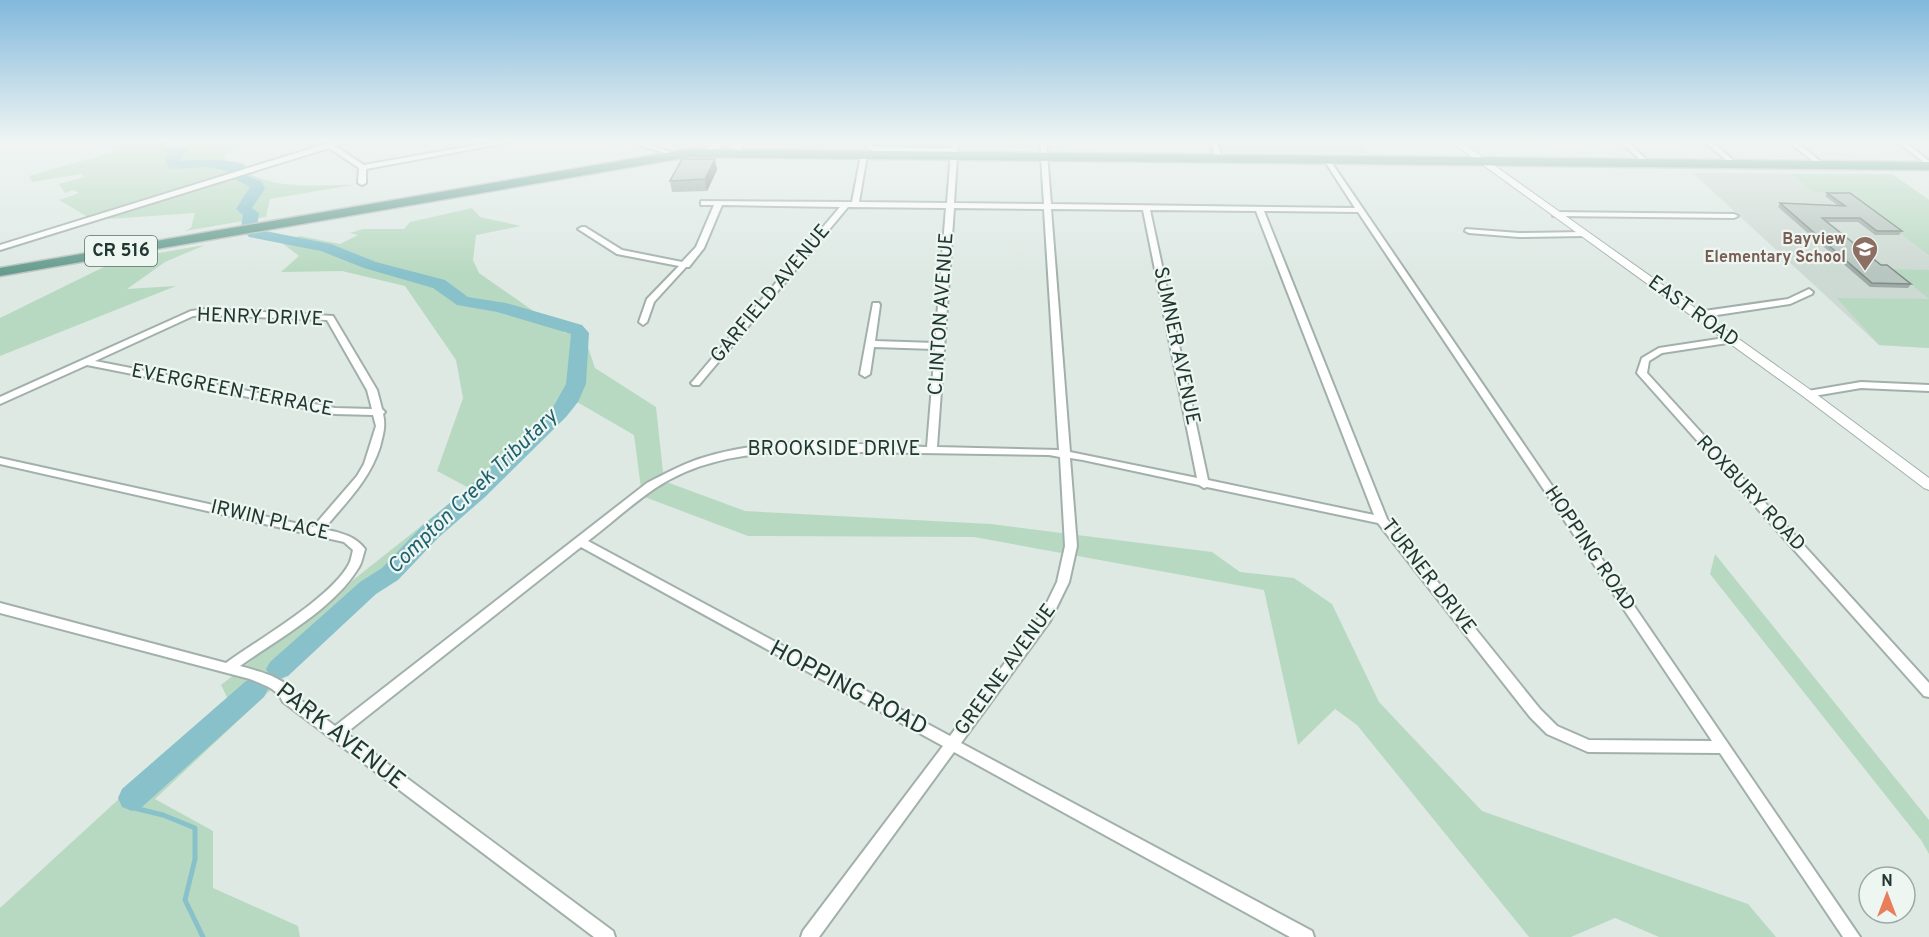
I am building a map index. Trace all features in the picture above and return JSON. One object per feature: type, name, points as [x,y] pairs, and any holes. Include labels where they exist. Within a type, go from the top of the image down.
[{"type":"main road","name":"CR 516","points":[[0,272],[498,185]]},
{"type":"street","points":[[0,248],[204,185]]},
{"type":"street","name":"GARFIELD AVENUE","points":[[696,383],[850,204],[856,185]]},
{"type":"street","name":"CLINTON AVENUE","points":[[932,450],[952,185]]},
{"type":"street","name":"GREENE AVENUE","points":[[808,937],[1046,618],[1063,582],[1071,546],[1046,185]]},
{"type":"street","name":"HOPPING ROAD","points":[[1343,185],[1852,937]]},
{"type":"street","name":"EAST ROAD","points":[[1515,185],[1808,394],[1929,485]]},
{"type":"street","points":[[704,203],[1360,210]]},
{"type":"street","points":[[643,322],[650,301],[700,248],[719,203]]},
{"type":"street","name":"SUMNER AVENUE","points":[[1146,208],[1204,484]]},
{"type":"street","name":"TURNER DRIVE","points":[[1259,209],[1382,520],[1535,713],[1552,730],[1577,743],[1602,748],[1722,747]]},
{"type":"street","points":[[1556,214],[1734,216]]},
{"type":"street","points":[[582,230],[620,252],[686,265]]},
{"type":"street","points":[[1469,231],[1519,235],[1584,234]]},
{"type":"street","points":[[1697,315],[1790,301],[1809,292]]},
{"type":"street","points":[[865,374],[876,305]]},
{"type":"street","name":"HENRY DRIVE","points":[[0,401],[198,312],[326,317],[333,321],[372,390],[380,412],[381,426],[369,464],[343,502],[316,531]]},
{"type":"street","name":"ROXBURY ROAD","points":[[1731,340],[1659,351],[1645,360],[1642,374],[1929,692]]},
{"type":"street","points":[[869,345],[940,346]]},
{"type":"street","name":"EVERGREEN TERRACE","points":[[86,362],[335,411],[380,412]]},
{"type":"street","points":[[1808,394],[1867,385],[1929,388]]},
{"type":"street","name":"BROOKSIDE DRIVE","points":[[336,734],[665,477],[690,465],[726,453],[776,448],[1065,454],[1382,520]]},
{"type":"street","name":"IRWIN PLACE","points":[[0,461],[316,531],[355,543],[359,552],[353,568],[313,609],[228,668]]},
{"type":"street","name":"HOPPING ROAD","points":[[580,542],[1306,937]]},
{"type":"street","name":"PARK AVENUE","points":[[0,608],[228,668],[279,686],[287,693],[288,698],[607,937]]},
{"type":"shaded area","name":"Bayview Elementary School","points":[[1706,185],[1907,185],[1929,200],[1929,348],[1879,345]]},
{"type":"green space","points":[[59,185],[353,185],[270,199],[266,217],[185,231],[191,228],[195,213],[93,220],[59,200],[79,193],[73,190],[65,193]]},
{"type":"green space","points":[[1805,185],[1907,185],[1929,200],[1929,255],[1846,193],[1814,192]]},
{"type":"green space","points":[[472,208],[480,217],[521,226],[476,235],[473,260],[479,273],[565,333],[582,329],[595,368],[656,407],[664,481],[745,511],[991,524],[1212,552],[1240,572],[1294,578],[1332,604],[1379,702],[1482,811],[1748,904],[1776,937],[1659,937],[1615,918],[1571,937],[1529,937],[1357,725],[1335,709],[1298,745],[1264,590],[974,537],[748,536],[642,496],[634,435],[577,402],[155,799],[213,831],[213,888],[298,926],[300,937],[0,937],[0,908],[228,699],[221,685],[469,488],[437,471],[463,398],[456,360],[405,286],[342,271],[281,272],[299,256],[282,243],[300,236],[340,244],[358,235],[350,233],[363,229],[404,229],[410,222]]},
{"type":"green space","points":[[205,245],[165,262],[127,289],[176,286],[0,356],[0,318],[118,260]]},
{"type":"green space","points":[[1893,269],[1929,270],[1929,299]]},
{"type":"green space","points":[[1837,298],[1929,299],[1929,348],[1879,345]]},
{"type":"green space","points":[[1715,554],[1929,820],[1929,854],[1921,840],[1710,574]]},
{"type":"building","name":"Bayview Elementary School","points":[[1827,193],[1850,193],[1902,231],[1877,231],[1860,218],[1822,218],[1881,265],[1887,265],[1911,284],[1872,283],[1780,203],[1845,206]]},
{"type":"waterway","name":"Compton Creek Tributary","points":[[256,185],[258,189],[243,209],[251,213],[249,227],[255,234],[325,247],[370,265],[439,284],[463,301],[500,307],[534,319],[576,329],[580,333],[576,384],[568,402],[559,413],[477,492],[430,532],[390,574],[368,588],[279,669]]},
{"type":"waterway","name":"Compton Creek Tributary","points":[[132,798],[255,689]]},
{"type":"waterway","name":"Compton Creek Tributary","points":[[132,798],[130,807],[163,815],[195,828],[195,859],[185,900],[203,937]]},
{"type":"place","name":"Bayview Elementary School","points":[[1865,272]]}]
